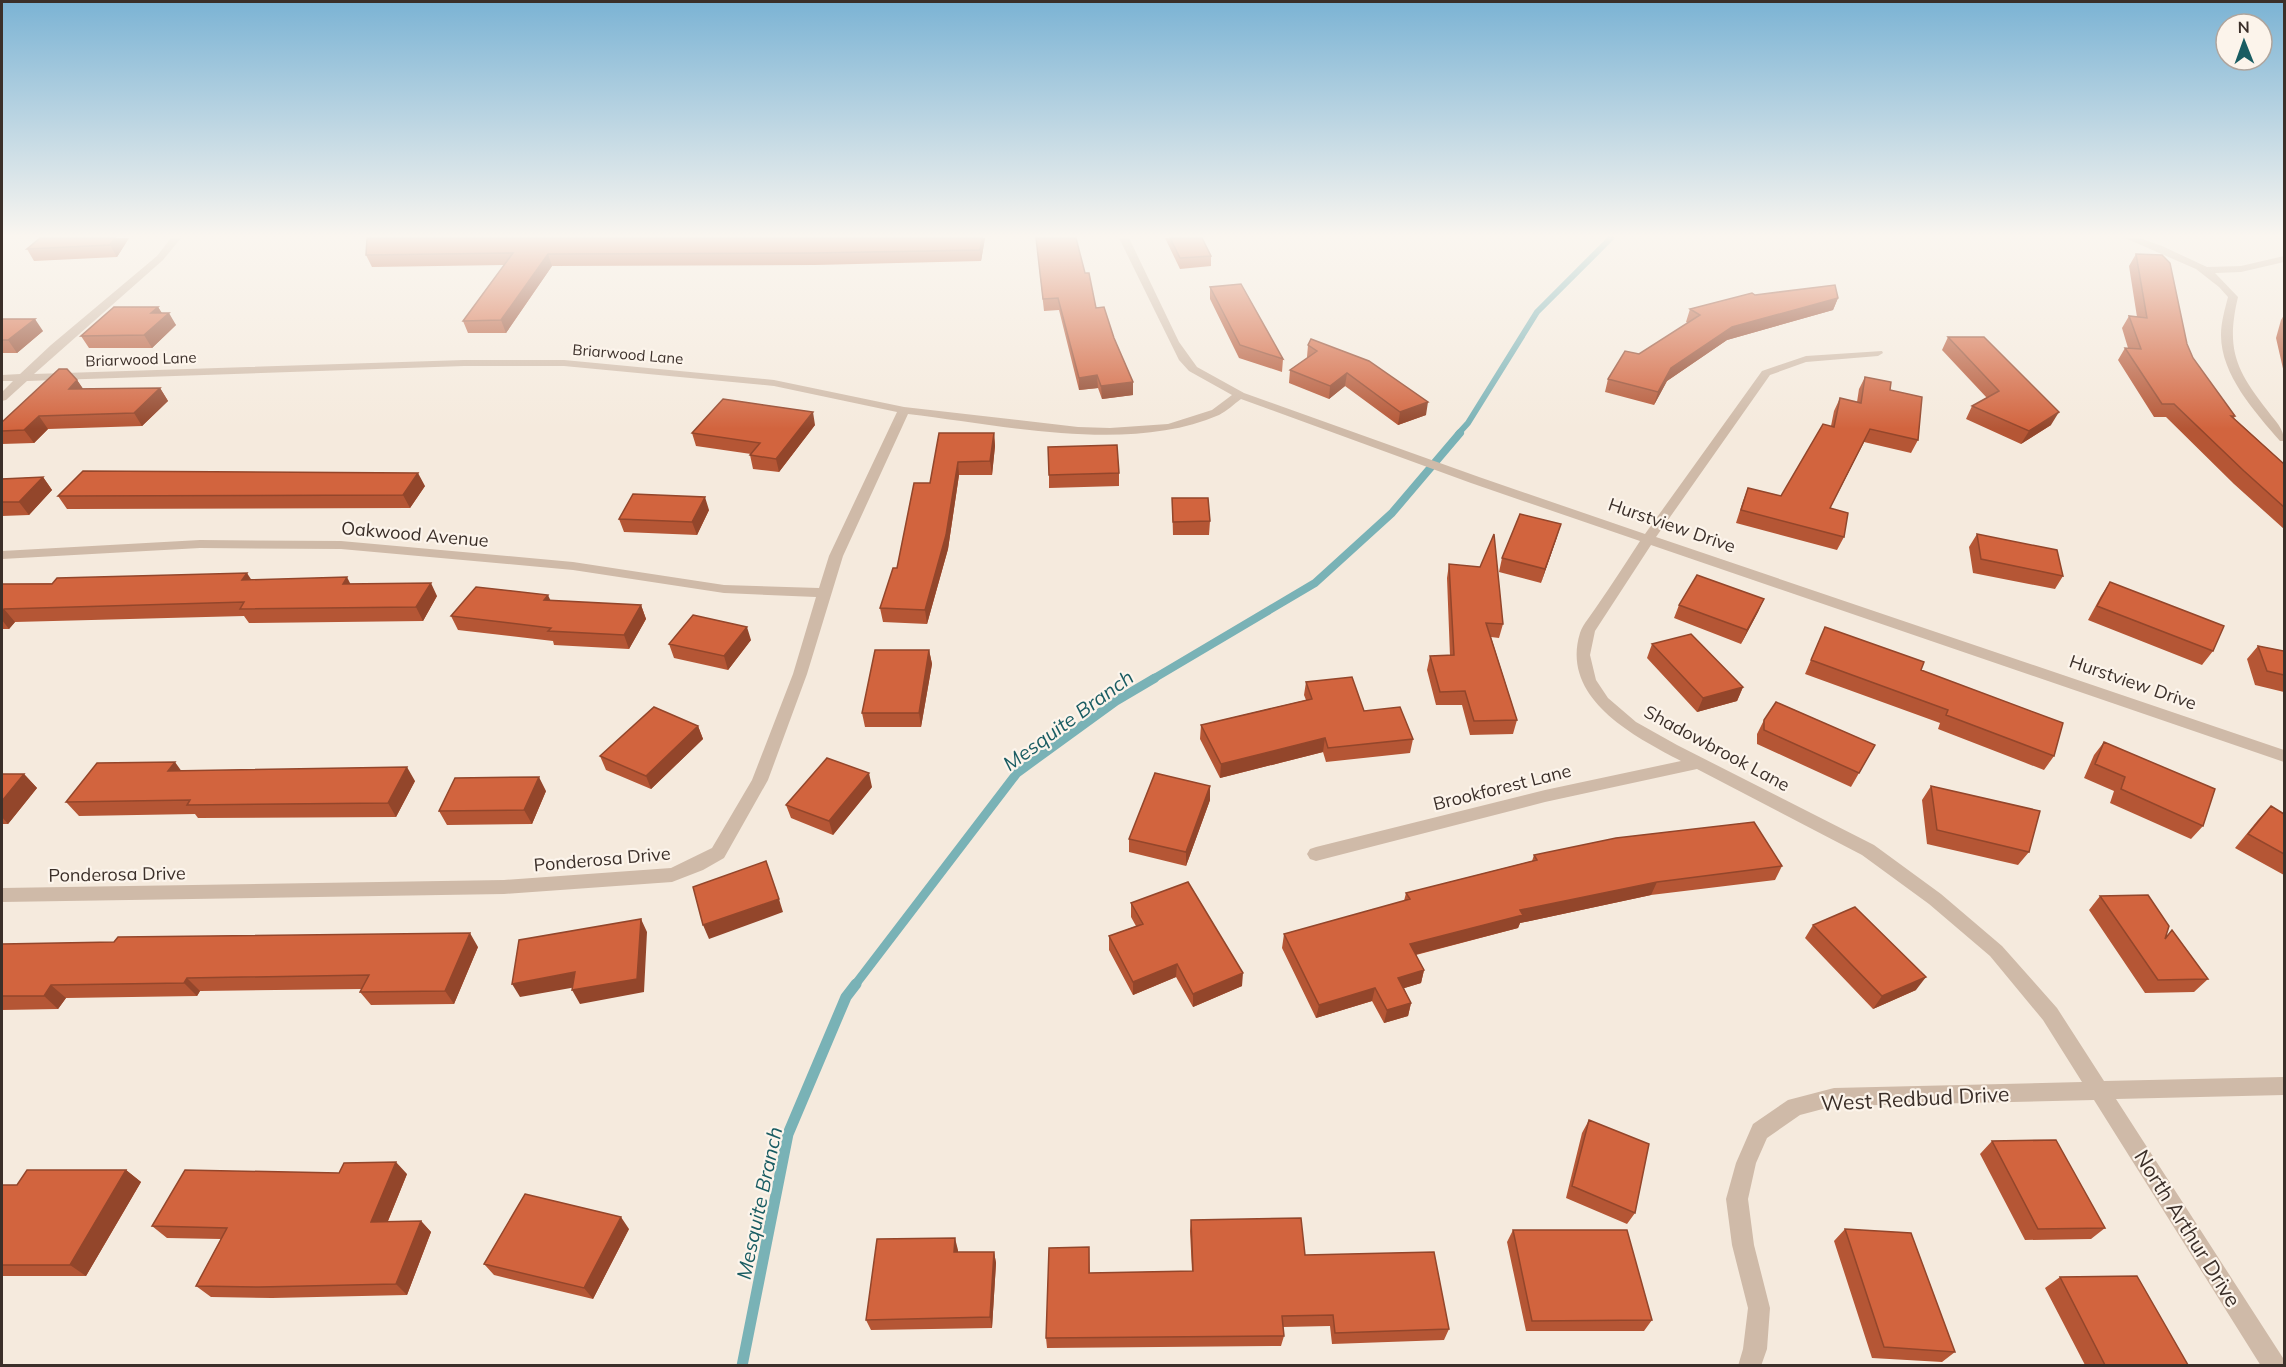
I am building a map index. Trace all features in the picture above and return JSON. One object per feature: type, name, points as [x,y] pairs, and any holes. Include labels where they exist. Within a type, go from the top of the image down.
[{"type":"street","points":[[2,398],[20,378],[111,302]]},
{"type":"street","name":"Hurstview Drive","points":[[1154,302],[1169,333],[1193,369],[1240,395],[1475,480],[2284,756]]},
{"type":"street","points":[[2232,302],[2226,339],[2235,367],[2254,401],[2284,438]]},
{"type":"street","name":"Shadowbrook Lane","points":[[1878,353],[1805,358],[1766,373],[1649,538],[1588,631],[1583,655],[1589,680],[1603,702],[1631,726],[1868,850],[1935,899],[1995,951],[2050,1014],[2101,1091]]},
{"type":"street","name":"Briarwood Lane","points":[[2,378],[464,363],[564,363],[774,383],[904,410],[1078,431],[1110,432],[1169,426],[1216,412],[1240,395]]},
{"type":"street","name":"Ponderosa Drive","points":[[2,895],[504,887],[672,875],[697,866],[718,853],[755,789],[800,674],[823,592],[836,556],[904,410]]},
{"type":"street","name":"Oakwood Avenue","points":[[2,555],[200,544],[341,545],[573,566],[724,589],[823,592]]},
{"type":"street","name":"Brookforest Lane","points":[[1316,854],[1545,796],[1699,763]]},
{"type":"street","name":"West Redbud Drive","points":[[1749,1365],[1755,1349],[1759,1308],[1743,1245],[1737,1199],[1746,1163],[1760,1131],[1795,1107],[1834,1097],[2284,1086]]},
{"type":"street","name":"North Arthur Drive","points":[[2101,1091],[2274,1365]]},
{"type":"building","points":[[477,302],[514,302],[501,320],[463,321]]},
{"type":"building","points":[[1059,302],[1095,302],[1096,308],[1104,307],[1114,338],[1133,382],[1101,386],[1097,375],[1079,378]]},
{"type":"building","points":[[1218,302],[1251,302],[1283,359],[1240,345]]},
{"type":"building","points":[[1718,302],[1824,302],[1732,327],[1671,368],[1658,392],[1608,379],[1625,351],[1639,354],[1700,315],[1690,309]]},
{"type":"building","points":[[2144,302],[2178,302],[2187,344],[2193,358],[2235,416],[2231,416],[2284,464],[2284,507],[2174,404],[2162,404],[2125,348],[2141,349],[2129,316],[2147,318]]},
{"type":"building","points":[[114,307],[158,307],[151,313],[169,313],[144,335],[81,336]]},
{"type":"building","points":[[2,319],[35,319],[8,340],[2,340]]},
{"type":"building","points":[[1948,337],[1984,337],[2059,412],[2029,431],[1972,406],[1999,391]]},
{"type":"building","points":[[1311,339],[1369,361],[1428,402],[1400,412],[1347,373],[1330,386],[1290,370],[1317,351],[1308,345]]},
{"type":"building","points":[[59,369],[67,369],[77,380],[69,389],[160,388],[134,413],[39,416],[24,430],[2,431],[2,422]]},
{"type":"building","points":[[1865,377],[1891,382],[1890,390],[1922,397],[1918,440],[1870,429],[1830,508],[1848,513],[1844,537],[1741,510],[1748,488],[1781,496],[1823,424],[1834,427],[1840,398],[1861,403]]},
{"type":"building","points":[[723,399],[813,412],[776,459],[750,455],[760,443],[692,433]]},
{"type":"building","points":[[939,433],[994,433],[990,461],[958,462],[946,535],[925,610],[880,608],[893,568],[897,568],[914,483],[930,483]]},
{"type":"building","points":[[1117,445],[1119,473],[1049,475],[1048,447]]},
{"type":"building","points":[[83,471],[418,473],[403,495],[58,496]]},
{"type":"building","points":[[43,477],[19,502],[2,502],[2,479]]},
{"type":"building","points":[[633,494],[705,497],[692,522],[619,519]]},
{"type":"building","points":[[1172,498],[1208,498],[1210,521],[1173,522]]},
{"type":"building","points":[[1520,514],[1561,524],[1545,569],[1502,558]]},
{"type":"building","points":[[1494,534],[1503,624],[1486,623],[1517,720],[1474,721],[1465,691],[1440,692],[1430,656],[1454,655],[1449,564],[1480,567]]},
{"type":"building","points":[[1977,534],[2057,550],[2063,576],[1981,559]]},
{"type":"building","points":[[247,573],[242,580],[347,577],[343,584],[431,583],[416,607],[240,609],[244,602],[4,609],[2,611],[2,584],[52,584],[57,578]]},
{"type":"building","points":[[1697,575],[1764,599],[1747,630],[1679,605]]},
{"type":"building","points":[[2110,582],[2224,626],[2213,651],[2097,606]]},
{"type":"building","points":[[476,587],[548,595],[544,600],[641,605],[624,635],[548,631],[551,628],[451,616]]},
{"type":"building","points":[[693,615],[747,627],[724,656],[669,644]]},
{"type":"building","points":[[1825,627],[1924,662],[1921,670],[2063,723],[2054,756],[1946,715],[1948,710],[1811,660]]},
{"type":"building","points":[[1691,634],[1743,687],[1703,698],[1652,644]]},
{"type":"building","points":[[2258,646],[2284,651],[2284,675],[2267,671]]},
{"type":"building","points":[[875,650],[929,650],[919,713],[862,713]]},
{"type":"building","points":[[1352,677],[1364,711],[1400,707],[1413,739],[1328,748],[1325,738],[1221,764],[1201,725],[1312,699],[1306,682]]},
{"type":"building","points":[[1776,702],[1875,745],[1859,773],[1764,730],[1764,720]]},
{"type":"building","points":[[654,707],[698,726],[646,776],[600,756]]},
{"type":"building","points":[[2104,742],[2215,789],[2203,826],[2121,789],[2125,777],[2095,764]]},
{"type":"building","points":[[827,758],[869,773],[829,821],[786,805]]},
{"type":"building","points":[[175,762],[168,771],[407,767],[388,803],[187,805],[190,800],[66,802],[97,763]]},
{"type":"building","points":[[1155,773],[1210,786],[1186,852],[1129,839]]},
{"type":"building","points":[[2,774],[24,774],[2,801]]},
{"type":"building","points":[[539,777],[524,810],[439,811],[455,778]]},
{"type":"building","points":[[1931,786],[2040,811],[2029,852],[1937,830]]},
{"type":"building","points":[[2271,806],[2284,814],[2284,854],[2248,834]]},
{"type":"building","points":[[1754,822],[1782,866],[1657,882],[1520,910],[1523,915],[1410,944],[1424,970],[1398,978],[1411,1003],[1387,1010],[1375,988],[1319,1005],[1284,934],[1410,899],[1406,893],[1537,860],[1534,855],[1616,838]]},
{"type":"building","points":[[766,861],[779,899],[703,925],[693,887]]},
{"type":"building","points":[[1188,882],[1243,973],[1193,994],[1177,964],[1133,982],[1109,936],[1143,924],[1131,903]]},
{"type":"building","points":[[2148,895],[2169,926],[2165,939],[2172,930],[2208,979],[2158,980],[2100,896]]},
{"type":"building","points":[[1855,907],[1926,977],[1882,996],[1813,925]]},
{"type":"building","points":[[641,919],[637,979],[572,990],[575,972],[512,984],[519,940]]},
{"type":"building","points":[[470,933],[445,991],[360,992],[369,975],[187,978],[184,983],[51,985],[44,996],[2,996],[2,944],[114,942],[118,937]]},
{"type":"building","points":[[1589,1120],[1649,1144],[1635,1213],[1572,1186]]},
{"type":"building","points":[[2056,1140],[2105,1228],[2038,1229],[1992,1141]]},
{"type":"building","points":[[396,1162],[371,1222],[421,1221],[396,1284],[196,1286],[227,1228],[152,1226],[185,1170],[339,1173],[344,1163]]},
{"type":"building","points":[[27,1170],[126,1170],[70,1265],[2,1265],[2,1185],[17,1185]]},
{"type":"building","points":[[525,1194],[621,1217],[584,1288],[484,1264]]},
{"type":"building","points":[[1301,1218],[1305,1255],[1434,1252],[1449,1329],[1335,1333],[1333,1315],[1282,1316],[1284,1336],[1046,1338],[1049,1248],[1089,1247],[1089,1273],[1193,1271],[1191,1220]]},
{"type":"building","points":[[1845,1229],[1911,1233],[1955,1352],[1884,1347]]},
{"type":"building","points":[[1513,1230],[1627,1230],[1652,1320],[1532,1321]]},
{"type":"building","points":[[955,1238],[954,1252],[994,1252],[990,1317],[866,1320],[877,1239]]},
{"type":"building","points":[[2137,1276],[2188,1365],[2105,1365],[2060,1277]]},
{"type":"waterway","name":"Mesquite Branch","points":[[1458,434],[1468,423],[1537,312],[1547,302]]},
{"type":"waterway","name":"Mesquite Branch","points":[[1153,679],[1315,583],[1392,513],[1460,433]]},
{"type":"waterway","name":"Mesquite Branch","points":[[855,985],[1017,773],[1116,701],[1155,678]]},
{"type":"waterway","name":"Mesquite Branch","points":[[742,1366],[788,1134],[846,997],[856,984]]}]
